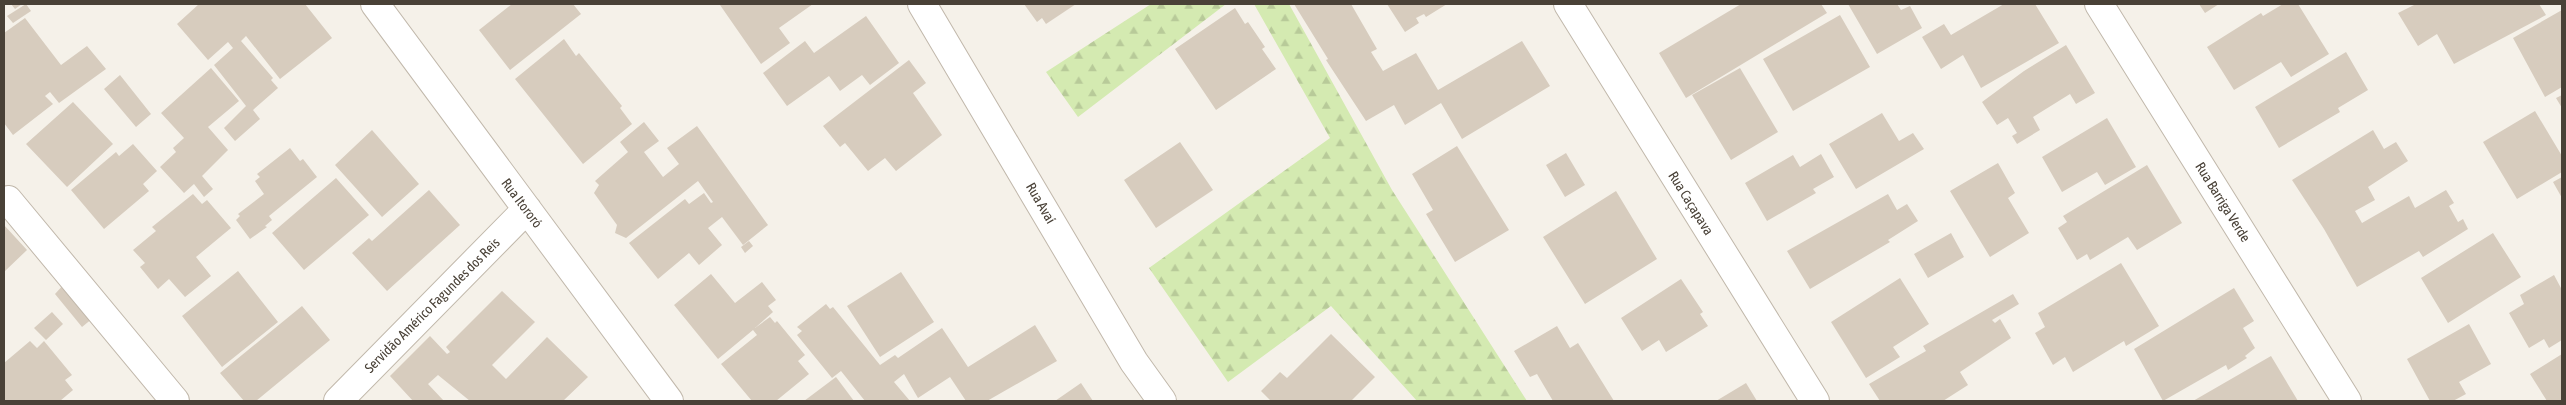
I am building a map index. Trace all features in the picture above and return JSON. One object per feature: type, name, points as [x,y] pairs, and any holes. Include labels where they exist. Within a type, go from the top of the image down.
[{"type":"street","name":"Rua Itororó","points":[[375,4],[670,401]]},
{"type":"street","name":"Rua Avaí","points":[[922,4],[1134,362],[1162,401]]},
{"type":"street","name":"Rua Caçapava","points":[[1568,4],[1815,401]]},
{"type":"street","name":"Rua Barriga Verde","points":[[2099,4],[2347,401]]},
{"type":"street","points":[[8,200],[175,401]]},
{"type":"street","name":"Servidão Américo Fagundes dos Reis","points":[[338,401],[527,209]]},
{"type":"green space","points":[[1151,4],[1226,4],[1078,117],[1046,72]]},
{"type":"green space","points":[[1254,4],[1289,4],[1392,190],[1527,401],[1417,401],[1331,306],[1228,382],[1149,268],[1330,138]]},
{"type":"building","points":[[11,4],[22,4],[15,9]]},
{"type":"building","points":[[26,4],[31,11],[13,23],[7,16]]},
{"type":"building","points":[[199,4],[305,4],[332,38],[280,79],[246,36],[241,41],[273,78],[271,80],[278,88],[253,110],[260,119],[235,141],[224,128],[246,106],[214,65],[233,48],[228,42],[208,60],[177,24]]},
{"type":"building","points":[[512,4],[573,4],[581,14],[510,70],[479,30]]},
{"type":"building","points":[[721,4],[813,4],[779,28],[790,43],[761,64]]},
{"type":"building","points":[[1024,4],[1076,4],[1046,24],[1042,18],[1037,22]]},
{"type":"building","points":[[1294,4],[1351,4],[1377,49],[1371,52],[1383,71],[1416,53],[1438,90],[1522,41],[1550,86],[1462,139],[1441,103],[1405,125],[1394,105],[1366,121],[1326,60],[1328,59]]},
{"type":"building","points":[[1387,4],[1447,4],[1426,17],[1424,14],[1416,18],[1419,23],[1405,32]]},
{"type":"building","points":[[1741,4],[1821,4],[1827,13],[1686,98],[1659,53]]},
{"type":"building","points":[[1848,4],[1897,4],[1901,10],[1910,6],[1922,28],[1877,54]]},
{"type":"building","points":[[2004,4],[2035,4],[2059,43],[1981,88],[1963,55],[1941,69],[1922,37],[1944,24],[1951,35]]},
{"type":"building","points":[[2199,4],[2219,4],[2205,13]]},
{"type":"building","points":[[2283,4],[2298,4],[2329,54],[2291,77],[2281,62],[2234,90],[2207,47],[2261,13],[2263,16]]},
{"type":"building","points":[[2416,4],[2539,4],[2546,15],[2454,64],[2437,34],[2418,46],[2398,13]]},
{"type":"building","points":[[1235,8],[1245,24],[1248,22],[1265,47],[1262,49],[1276,69],[1216,110],[1175,49]]},
{"type":"building","points":[[2562,10],[2562,87],[2545,97],[2513,38]]},
{"type":"building","points":[[1840,15],[1870,67],[1793,111],[1763,59]]},
{"type":"building","points":[[866,16],[899,63],[870,85],[862,75],[840,91],[829,76],[787,106],[763,73],[805,41],[814,53]]},
{"type":"building","points":[[25,18],[61,65],[87,46],[106,69],[59,103],[50,92],[45,96],[53,104],[13,135],[4,123],[4,33]]},
{"type":"building","points":[[564,39],[576,56],[579,53],[622,106],[620,108],[632,124],[583,164],[515,79]]},
{"type":"building","points":[[2066,45],[2095,93],[2076,104],[2070,94],[2033,117],[2040,130],[2017,144],[2012,136],[2017,133],[2008,118],[1997,125],[1982,102],[2024,71]]},
{"type":"building","points":[[2346,52],[2368,90],[2338,108],[2340,112],[2279,148],[2255,107]]},
{"type":"building","points":[[909,60],[926,83],[913,93],[942,135],[896,171],[885,158],[868,171],[845,143],[840,147],[823,126]]},
{"type":"building","points":[[211,68],[239,101],[208,127],[228,150],[202,176],[213,189],[204,197],[194,184],[184,193],[160,167],[176,152],[173,148],[184,138],[161,113]]},
{"type":"building","points":[[1740,68],[1778,132],[1731,160],[1692,95]]},
{"type":"building","points":[[120,75],[151,114],[136,127],[104,89]]},
{"type":"building","points":[[2562,95],[2562,108],[2556,98]]},
{"type":"building","points":[[73,102],[113,144],[67,187],[26,144]]},
{"type":"building","points":[[2535,111],[2562,156],[2562,172],[2517,199],[2483,142]]},
{"type":"building","points":[[1882,113],[1899,141],[1913,133],[1924,149],[1856,189],[1829,144]]},
{"type":"building","points":[[2107,118],[2136,167],[2105,185],[2097,172],[2062,192],[2042,157]]},
{"type":"building","points":[[644,122],[659,141],[644,152],[663,177],[679,164],[667,148],[697,126],[768,225],[743,245],[722,217],[708,228],[722,245],[699,265],[689,253],[658,279],[629,243],[685,199],[689,204],[704,193],[711,203],[713,202],[698,181],[626,238],[615,233],[617,225],[594,193],[599,185],[595,181],[628,152],[620,142]]},
{"type":"building","points":[[372,130],[419,184],[382,217],[335,165]]},
{"type":"building","points":[[2373,130],[2384,149],[2396,142],[2408,161],[2368,187],[2375,200],[2355,211],[2362,223],[2409,196],[2415,208],[2446,190],[2454,203],[2449,206],[2458,222],[2463,219],[2468,229],[2423,257],[2419,251],[2357,287],[2324,229],[2292,180]]},
{"type":"building","points":[[1180,142],[1213,190],[1156,228],[1124,180]]},
{"type":"building","points":[[133,144],[157,171],[143,184],[149,191],[104,229],[71,190],[116,152],[119,156]]},
{"type":"building","points":[[1457,146],[1509,230],[1455,262],[1426,214],[1433,210],[1412,174]]},
{"type":"building","points":[[290,148],[300,161],[303,159],[317,177],[269,216],[272,220],[265,226],[267,227],[250,239],[236,220],[240,216],[238,214],[264,194],[255,181],[260,177],[257,174]]},
{"type":"building","points":[[1566,153],[1585,185],[1565,197],[1546,165]]},
{"type":"building","points":[[1821,154],[1834,177],[1813,189],[1816,193],[1767,221],[1745,183],[1793,155],[1800,167]]},
{"type":"building","points":[[1998,163],[2015,193],[2008,198],[2029,233],[1990,257],[1950,191]]},
{"type":"building","points":[[2147,165],[2182,223],[2137,250],[2128,237],[2090,260],[2087,254],[2077,260],[2058,228],[2067,222],[2063,216]]},
{"type":"building","points":[[2562,177],[2562,198],[2553,182]]},
{"type":"building","points":[[336,178],[369,215],[304,270],[272,233]]},
{"type":"building","points":[[429,190],[460,225],[387,291],[352,253],[369,238],[372,241]]},
{"type":"building","points":[[1616,191],[1657,259],[1585,304],[1543,237]]},
{"type":"building","points":[[193,194],[202,204],[207,200],[231,228],[196,257],[211,276],[185,297],[169,279],[158,289],[140,267],[145,263],[133,250],[156,231],[152,227]]},
{"type":"building","points":[[1888,194],[1897,210],[1907,204],[1918,221],[1888,240],[1890,242],[1810,289],[1787,251]]},
{"type":"building","points":[[4,225],[27,250],[4,272]]},
{"type":"building","points":[[1951,233],[1964,257],[1928,278],[1914,254]]},
{"type":"building","points":[[2493,233],[2521,277],[2448,323],[2421,278]]},
{"type":"building","points":[[749,241],[753,246],[745,253],[741,247]]},
{"type":"building","points":[[2121,263],[2159,326],[2126,346],[2124,341],[2073,372],[2065,357],[2053,365],[2035,333],[2045,327],[2038,313]]},
{"type":"building","points":[[238,271],[278,322],[222,367],[182,316]]},
{"type":"building","points":[[901,272],[934,322],[880,357],[847,306]]},
{"type":"building","points":[[711,274],[735,303],[762,282],[776,300],[768,306],[773,312],[755,328],[770,317],[775,323],[777,321],[805,355],[798,361],[809,374],[776,401],[752,401],[721,364],[757,335],[753,330],[718,359],[674,305]]},
{"type":"building","points":[[2554,275],[2562,290],[2562,340],[2549,348],[2544,339],[2529,348],[2509,313],[2524,304],[2520,295]]},
{"type":"building","points":[[1900,278],[1929,324],[1893,347],[1900,357],[1866,378],[1831,322]]},
{"type":"building","points":[[1681,279],[1703,312],[1700,314],[1708,326],[1666,352],[1659,340],[1642,351],[1621,318]]},
{"type":"building","points":[[65,283],[93,318],[82,327],[55,294]]},
{"type":"building","points":[[2234,288],[2254,321],[2243,328],[2255,348],[2245,356],[2247,358],[2228,370],[2226,365],[2163,401],[2134,349]]},
{"type":"building","points":[[502,291],[535,322],[492,365],[506,379],[547,337],[588,377],[563,401],[470,401],[438,375],[428,384],[444,401],[413,401],[390,376],[430,336],[447,354],[450,352],[446,347]]},
{"type":"building","points":[[2013,294],[2019,304],[1992,320],[1995,323],[2000,319],[2011,338],[1960,372],[1968,385],[1943,401],[1880,401],[1869,384],[1926,351],[1923,346]]},
{"type":"building","points":[[826,304],[830,309],[833,307],[880,365],[895,355],[898,358],[942,328],[968,367],[1035,325],[1057,361],[987,401],[966,401],[950,377],[918,398],[904,374],[894,382],[910,401],[865,401],[841,371],[832,378],[797,335],[802,331],[797,327]]},
{"type":"building","points":[[302,306],[330,340],[256,401],[244,401],[220,373]]},
{"type":"building","points":[[52,312],[63,324],[46,340],[34,328]]},
{"type":"building","points":[[2469,324],[2491,364],[2459,382],[2466,394],[2453,401],[2430,401],[2407,359]]},
{"type":"building","points":[[1557,326],[1570,348],[1578,343],[1614,401],[1553,401],[1537,374],[1530,377],[1514,351]]},
{"type":"building","points":[[1331,334],[1375,377],[1351,401],[1271,401],[1261,391],[1280,372],[1287,378]]},
{"type":"building","points":[[30,341],[37,348],[44,341],[72,375],[65,380],[73,390],[60,401],[4,401],[4,363]]},
{"type":"building","points":[[2562,354],[2562,401],[2547,401],[2530,374]]},
{"type":"building","points":[[2271,356],[2298,401],[2193,401]]},
{"type":"building","points":[[836,377],[854,401],[804,401]]},
{"type":"building","points":[[1081,383],[1093,401],[1055,401]]},
{"type":"building","points":[[1746,383],[1757,401],[1716,401]]}]
